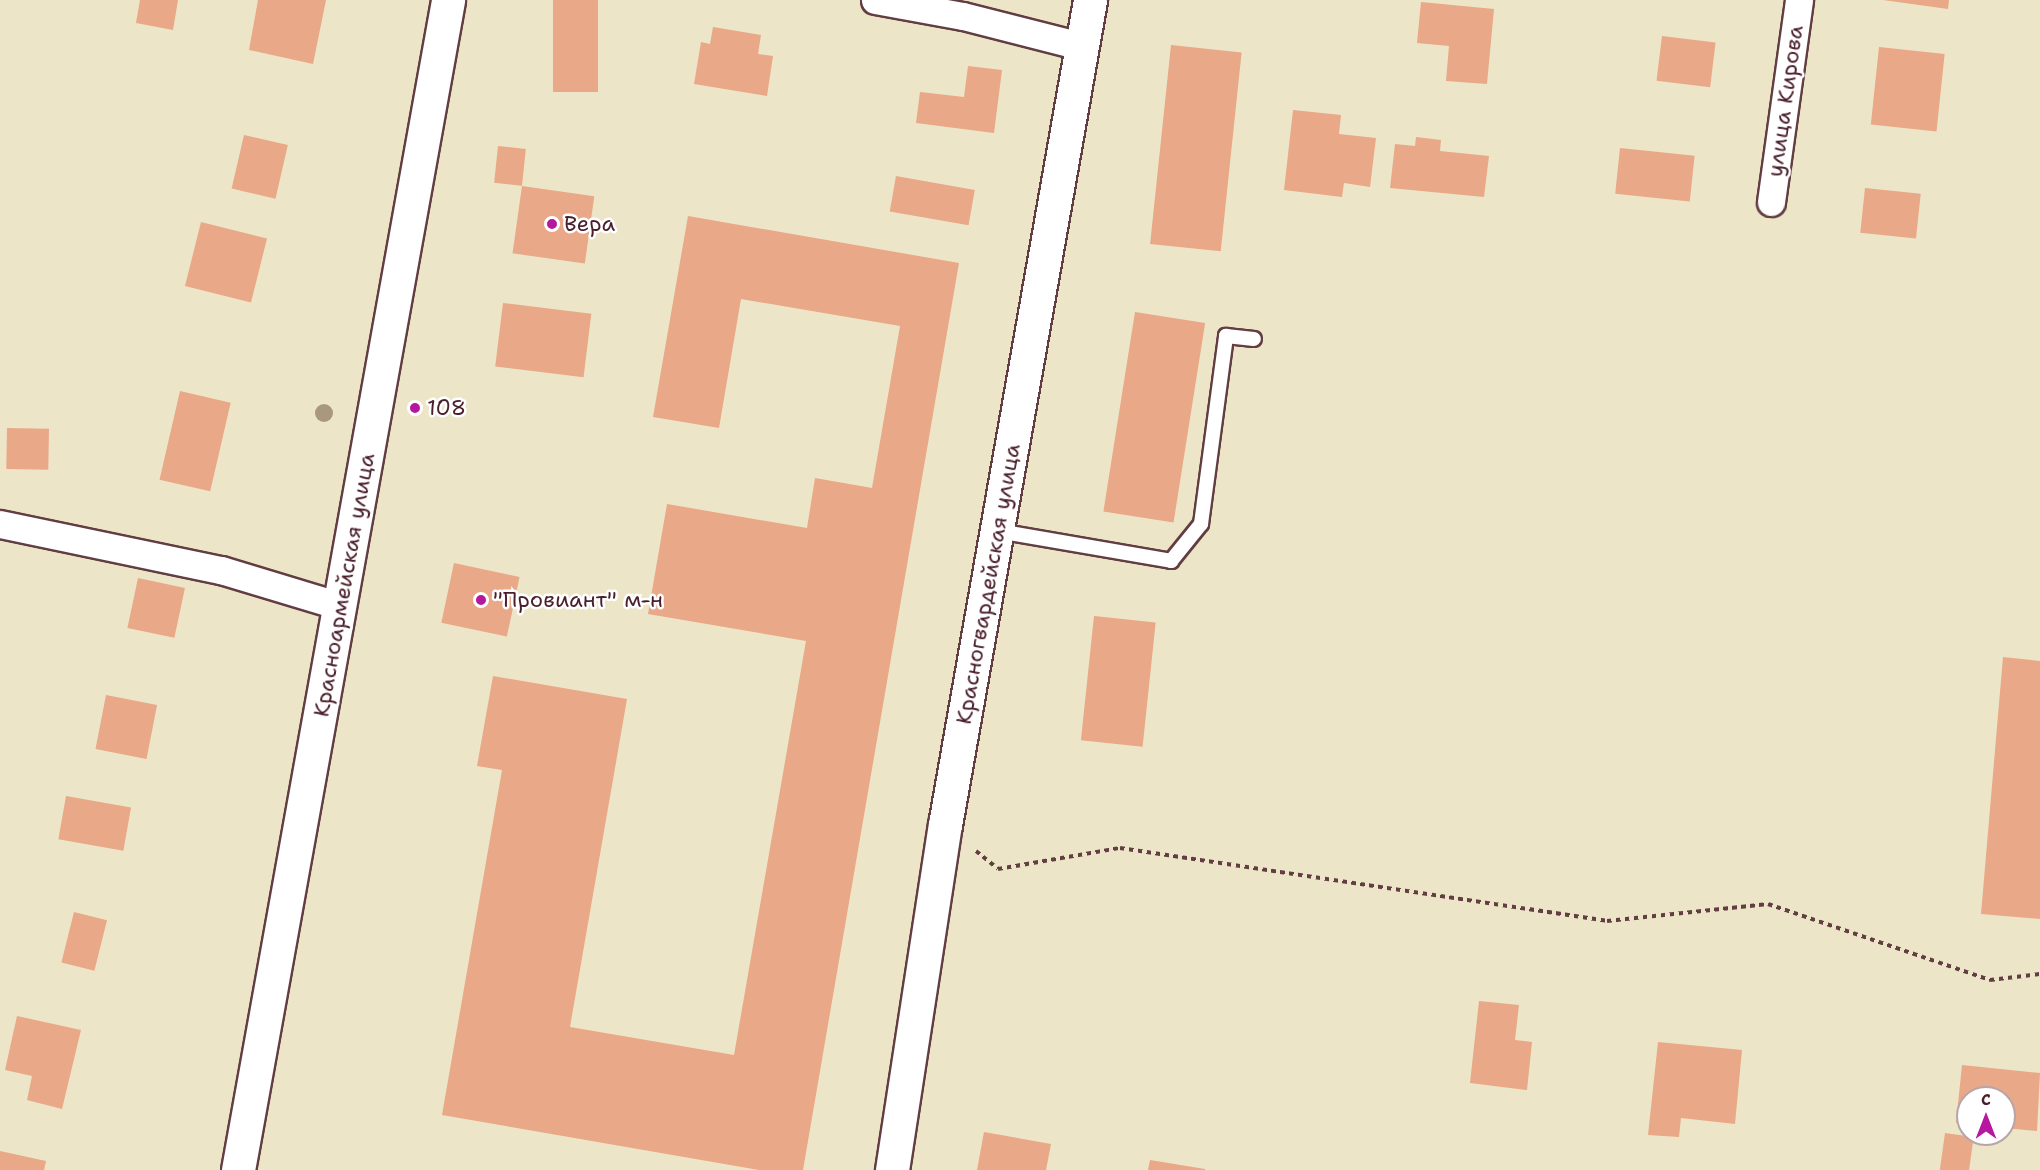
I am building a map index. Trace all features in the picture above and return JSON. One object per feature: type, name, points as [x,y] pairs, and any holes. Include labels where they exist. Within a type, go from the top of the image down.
[{"type":"street","name":"Красноармейская улица","points":[[238,1170],[448,0]]},
{"type":"street","points":[[875,0],[963,16],[1081,46]]},
{"type":"street","name":"Красногвардейская улица","points":[[892,1170],[945,825],[1090,0]]},
{"type":"street","name":"улица Кирова","points":[[1771,202],[1799,0]]},
{"type":"street","points":[[0,524],[221,570],[340,606]]},
{"type":"lane","points":[[998,531],[1171,561],[1201,524],[1226,336],[1254,339]]},
{"type":"path","points":[[945,825],[998,869],[1120,848],[1607,921],[1768,904],[1990,980],[2040,975]]},
{"type":"building","points":[[140,0],[178,0],[173,30],[136,23]]},
{"type":"building","points":[[258,0],[326,0],[313,64],[249,50]]},
{"type":"building","points":[[553,0],[598,0],[598,92],[553,92]]},
{"type":"building","points":[[1883,0],[1949,0],[1948,9]]},
{"type":"building","points":[[1421,2],[1494,9],[1487,84],[1446,81],[1449,46],[1417,43]]},
{"type":"building","points":[[713,27],[761,35],[758,54],[773,56],[767,96],[694,84],[701,42],[710,44]]},
{"type":"building","points":[[1662,36],[1716,43],[1710,87],[1657,81]]},
{"type":"building","points":[[1171,45],[1242,52],[1221,251],[1150,244]]},
{"type":"building","points":[[1879,47],[1945,54],[1936,131],[1871,125]]},
{"type":"building","points":[[968,66],[1002,70],[994,133],[916,123],[920,92],[964,97]]},
{"type":"building","points":[[1293,110],[1341,115],[1339,134],[1376,138],[1370,187],[1344,183],[1342,197],[1284,190]]},
{"type":"building","points":[[244,135],[288,145],[275,199],[232,189]]},
{"type":"building","points":[[1416,137],[1441,140],[1440,151],[1489,156],[1484,197],[1390,188],[1395,144],[1415,146]]},
{"type":"building","points":[[498,146],[526,149],[522,186],[494,183]]},
{"type":"building","points":[[1620,148],[1695,156],[1690,202],[1615,194]]},
{"type":"building","points":[[896,176],[975,190],[969,225],[890,211]]},
{"type":"building","name":"Вера","points":[[522,186],[594,196],[585,263],[513,253]]},
{"type":"building","points":[[1865,188],[1921,194],[1916,239],[1860,233]]},
{"type":"building","points":[[688,216],[959,263],[803,1170],[759,1170],[442,1115],[502,770],[477,766],[493,676],[627,699],[570,1027],[734,1055],[806,641],[648,614],[667,504],[807,528],[815,478],[872,488],[900,326],[741,299],[719,428],[653,417]]},
{"type":"building","points":[[201,222],[267,238],[251,302],[185,286]]},
{"type":"building","points":[[503,303],[591,314],[584,377],[495,367]]},
{"type":"building","points":[[1135,312],[1205,323],[1174,523],[1103,512]]},
{"type":"building","points":[[180,391],[231,403],[210,491],[160,480]]},
{"type":"building","points":[[7,428],[49,429],[48,470],[6,469]]},
{"type":"building","name":"\"Провиант\" м-н","points":[[454,563],[520,577],[507,637],[441,623]]},
{"type":"building","points":[[138,578],[185,588],[174,638],[127,628]]},
{"type":"building","points":[[1094,616],[1156,622],[1143,747],[1081,740]]},
{"type":"building","points":[[2003,657],[2040,661],[2040,919],[1981,914]]},
{"type":"building","points":[[106,695],[157,705],[147,759],[96,749]]},
{"type":"building","points":[[66,796],[131,807],[123,851],[58,839]]},
{"type":"building","points":[[74,912],[107,920],[94,971],[61,962]]},
{"type":"building","points":[[1479,1001],[1519,1005],[1515,1040],[1532,1042],[1527,1090],[1470,1083]]},
{"type":"building","points":[[17,1016],[81,1030],[62,1109],[27,1100],[32,1076],[5,1070]]},
{"type":"building","points":[[1658,1042],[1742,1050],[1735,1124],[1681,1118],[1679,1137],[1648,1135]]},
{"type":"building","points":[[1962,1065],[2040,1073],[2037,1131],[2016,1129],[2016,1086],[1960,1086]]},
{"type":"building","points":[[984,1132],[1051,1144],[1046,1170],[977,1170]]},
{"type":"building","points":[[1945,1133],[1956,1135],[1956,1146],[1972,1146],[1969,1170],[1940,1170]]},
{"type":"building","points":[[0,1151],[46,1161],[44,1170],[0,1170]]},
{"type":"building","points":[[1150,1160],[1205,1169],[1205,1170],[1148,1170]]},
{"type":"place","name":"Вера","points":[[552,224]]},
{"type":"place","name":"108","points":[[415,408]]},
{"type":"place","name":"\"Провиант\" м-н","points":[[481,600]]}]
